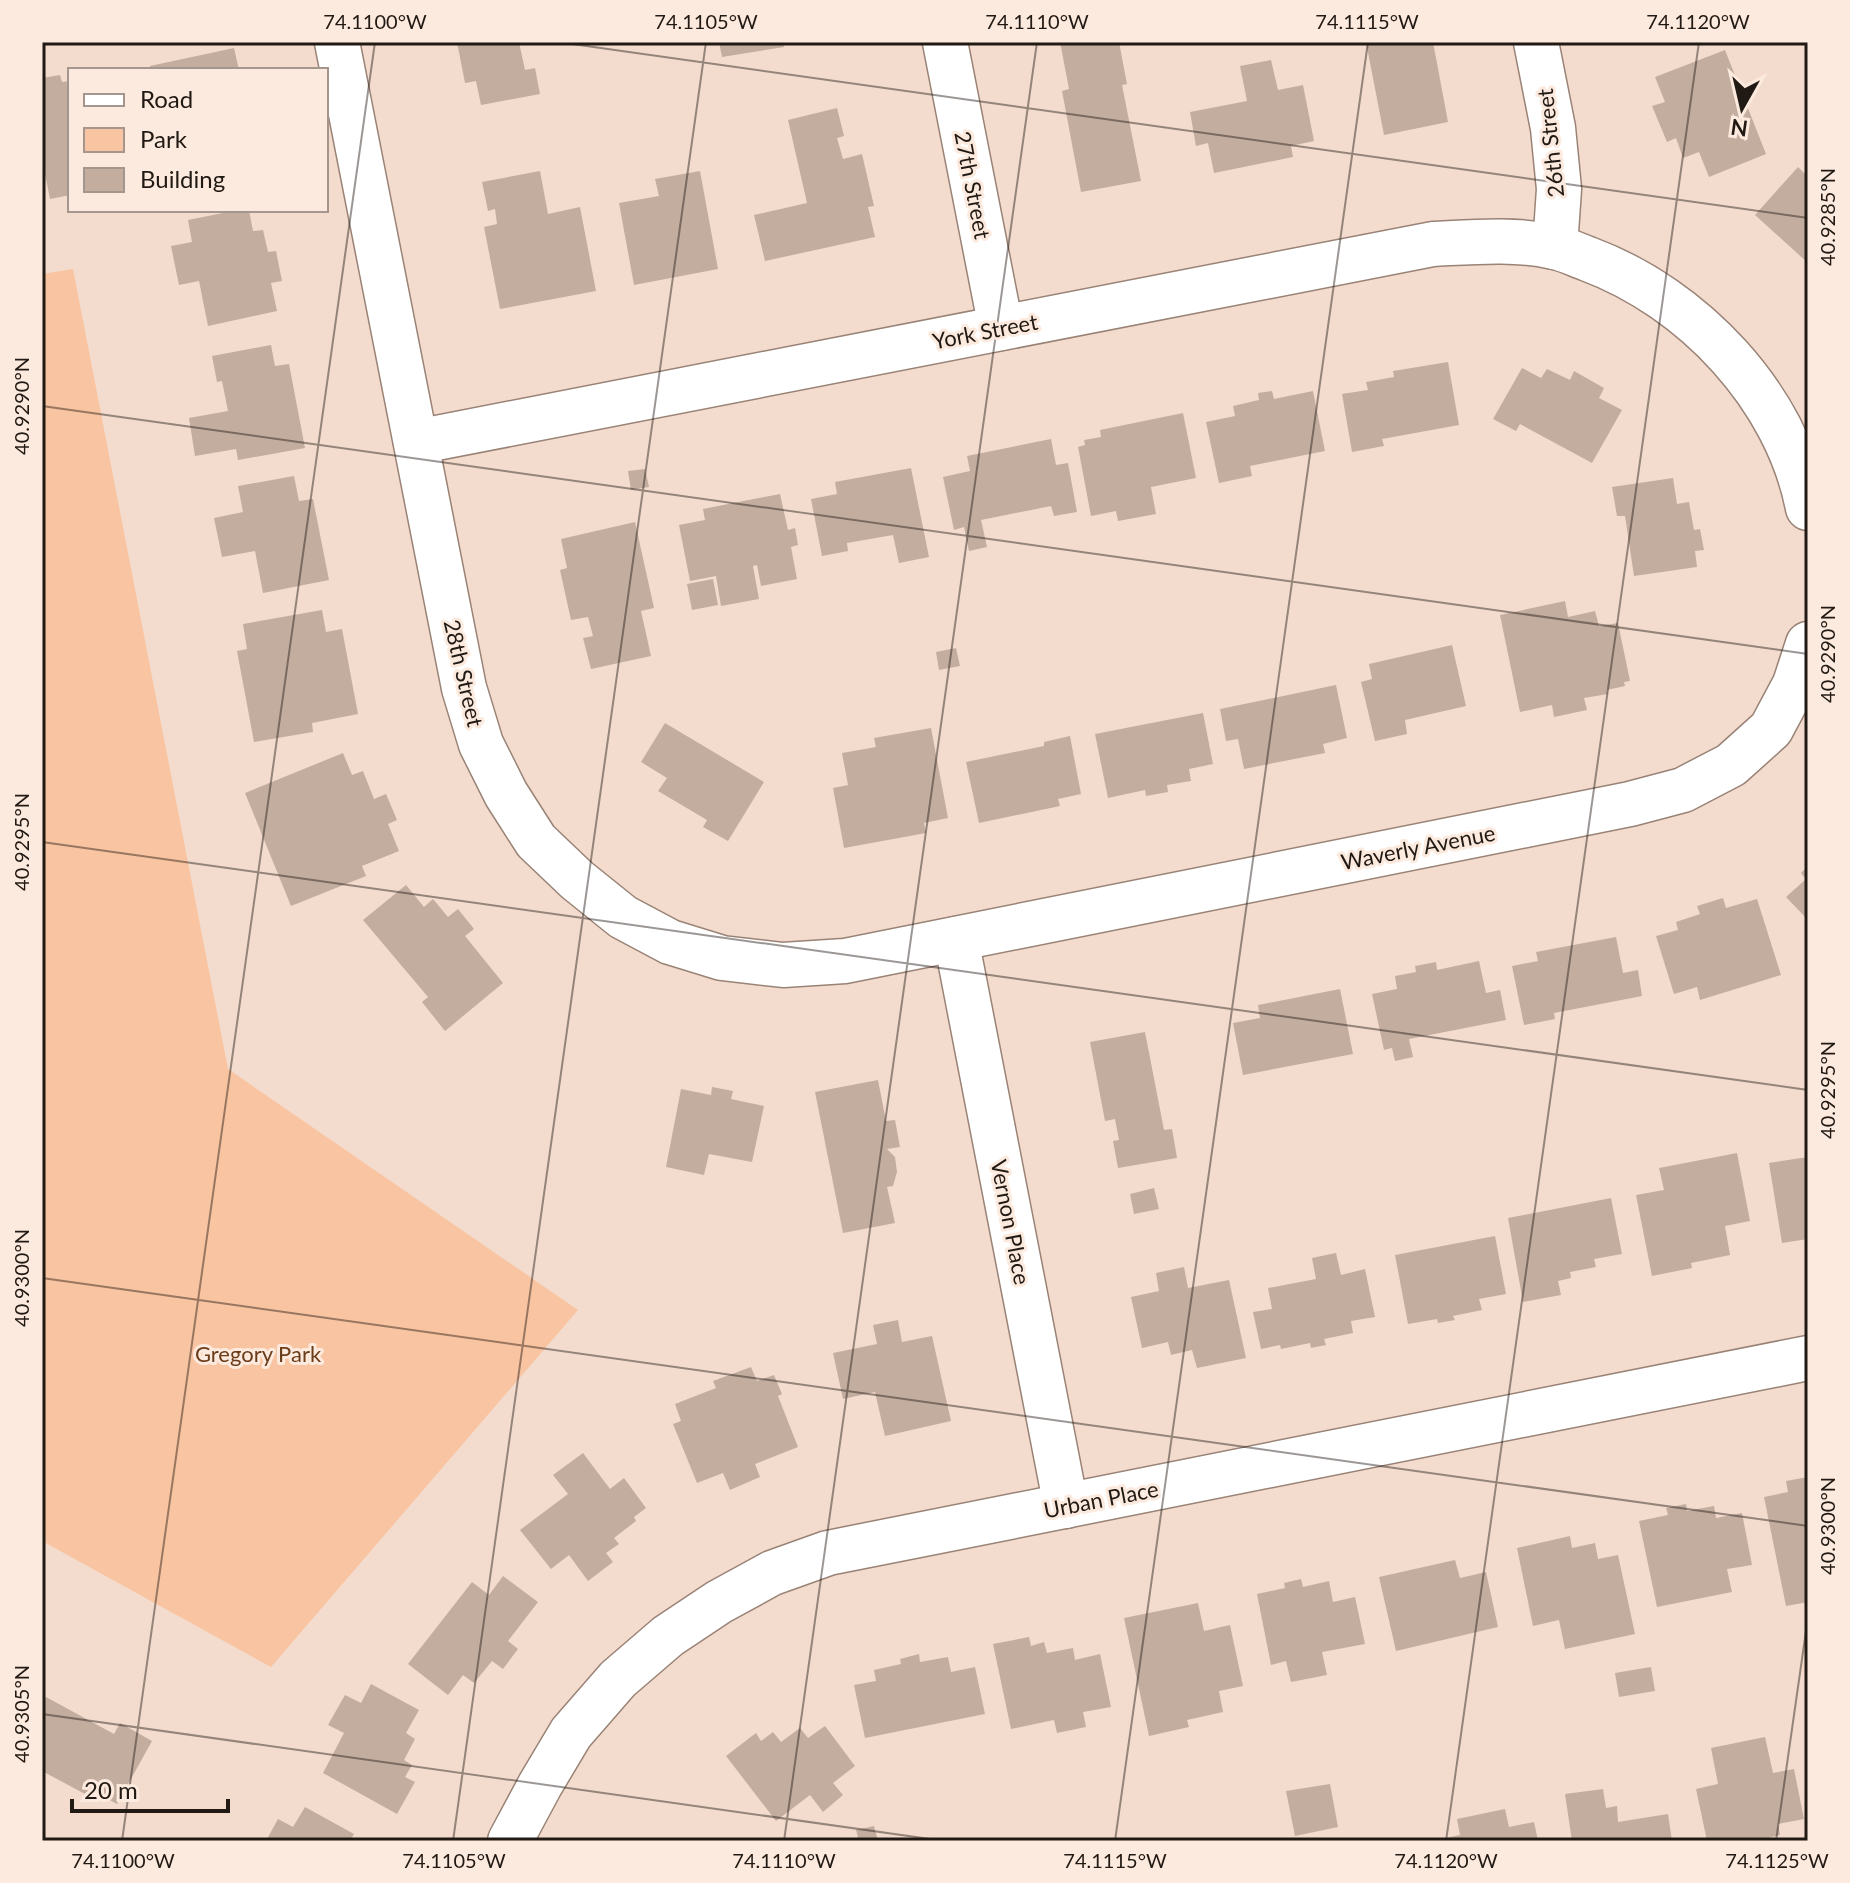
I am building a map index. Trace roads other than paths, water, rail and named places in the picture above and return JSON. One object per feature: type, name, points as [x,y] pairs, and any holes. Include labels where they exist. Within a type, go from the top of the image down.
[{"type":"street","name":"28th Street","points":[[337,42],[464,688],[481,744],[506,794],[536,841],[623,917],[670,942],[722,958],[783,965],[845,961],[956,939]]},
{"type":"street","name":"27th Street","points":[[945,42],[1001,328]]},
{"type":"street","name":"26th Street","points":[[1536,42],[1553,128],[1559,189],[1555,247]]},
{"type":"street","name":"York Street","points":[[416,442],[1433,244],[1496,240],[1555,247]]},
{"type":"street","points":[[1555,247],[1609,266],[1656,292],[1702,328],[1749,378],[1784,436],[1804,485],[1808,508]]},
{"type":"street","name":"Waverly Avenue","points":[[956,939],[1615,807],[1683,790],[1731,765],[1771,729],[1795,684],[1808,644]]},
{"type":"street","name":"Vernon Place","points":[[956,939],[1066,1506]]},
{"type":"street","name":"Urban Place","points":[[510,1841],[571,1733],[618,1679],[668,1636],[719,1602],[772,1573],[828,1553],[1808,1358]]},
{"type":"park label","name":"Gregory Park","points":[[258,1353]]}]
